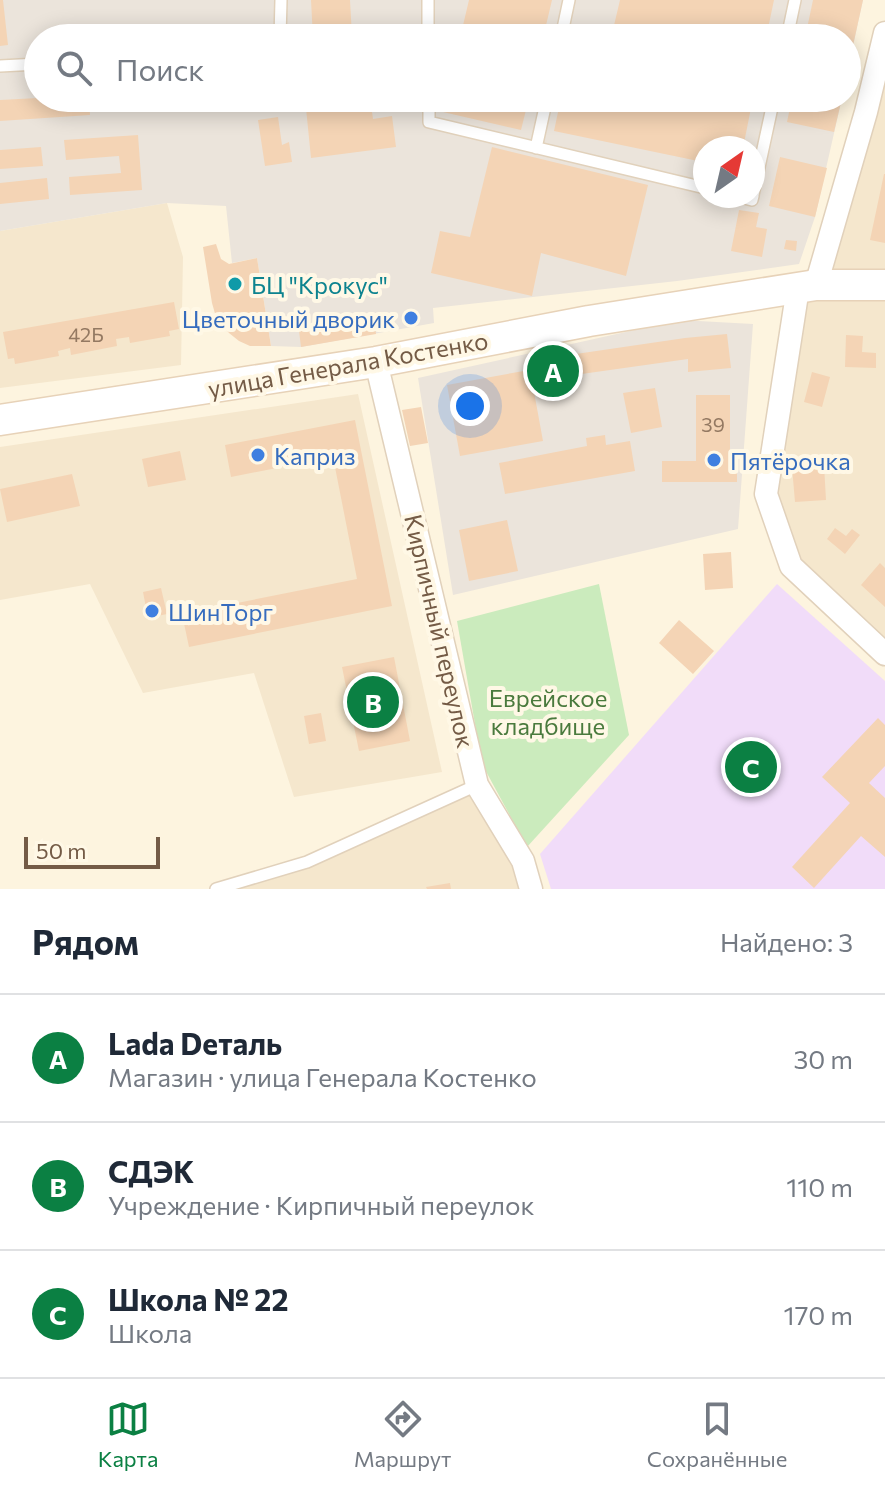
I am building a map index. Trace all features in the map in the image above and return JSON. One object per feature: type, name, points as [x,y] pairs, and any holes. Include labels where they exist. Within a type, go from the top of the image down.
[{"type":"main road","name":"улица Генерала Костенко","points":[[0,420],[376,362],[589,321],[807,286],[885,285]]},
{"type":"street","points":[[885,33],[876,113],[807,286],[766,494],[791,566],[885,654]]},
{"type":"street","name":"Кирпичный переулок","points":[[376,362],[477,785],[523,861],[531,889]]},
{"type":"lane","points":[[280,24],[281,0]]},
{"type":"lane","points":[[428,0],[428,24]]},
{"type":"lane","points":[[564,24],[569,0]]},
{"type":"lane","points":[[790,24],[795,0]]},
{"type":"lane","points":[[0,66],[24,65]]},
{"type":"lane","points":[[429,112],[429,122],[693,185]]},
{"type":"lane","points":[[536,148],[544,112]]},
{"type":"lane","points":[[765,140],[771,112]]},
{"type":"lane","points":[[216,889],[307,862],[477,785]]},
{"type":"shaded area","points":[[0,0],[863,0],[858,24],[24,24],[24,112],[839,112],[815,217],[799,264],[433,308],[434,323],[301,347],[271,346],[257,258],[232,263],[226,206],[167,203],[0,231]]},
{"type":"shaded area","points":[[885,33],[885,654],[791,566],[766,494],[798,288],[816,285]]},
{"type":"shaded area","points":[[167,203],[183,257],[181,365],[0,388],[0,231]]},
{"type":"shaded area","points":[[680,320],[753,324],[738,529],[453,595],[418,378]]},
{"type":"shaded area","points":[[358,394],[442,772],[294,797],[254,673],[143,693],[90,584],[0,600],[0,447]]},
{"type":"shaded area","points":[[777,584],[885,681],[885,889],[551,889],[540,854]]},
{"type":"shaded area","points":[[477,785],[531,889],[218,889],[307,862]]},
{"type":"green space","name":"Еврейское кладбище","points":[[599,584],[629,735],[527,847],[482,764],[457,621]]},
{"type":"building","points":[[0,0],[3,0],[8,45],[0,46]]},
{"type":"building","points":[[311,0],[350,0],[351,24],[312,24]]},
{"type":"building","points":[[469,0],[552,0],[546,24],[463,24]]},
{"type":"building","points":[[620,0],[774,0],[769,24],[614,24]]},
{"type":"building","points":[[813,0],[863,0],[858,24],[808,24]]},
{"type":"building","points":[[24,99],[24,112],[90,112],[90,115],[0,121],[0,100]]},
{"type":"building","points":[[306,112],[372,112],[373,119],[392,116],[396,147],[311,158]]},
{"type":"building","points":[[443,112],[526,112],[521,130]]},
{"type":"building","points":[[558,112],[750,112],[745,136],[693,136],[693,160],[554,131]]},
{"type":"building","points":[[789,112],[839,112],[834,132],[787,122]]},
{"type":"building","points":[[278,117],[282,145],[289,142],[292,162],[265,166],[258,120]]},
{"type":"building","points":[[138,135],[142,190],[70,195],[69,177],[121,173],[119,156],[66,160],[64,140]]},
{"type":"building","points":[[41,147],[43,166],[0,169],[0,150]]},
{"type":"building","points":[[492,147],[648,185],[626,276],[541,253],[532,296],[431,273],[440,231],[470,237]]},
{"type":"building","points":[[780,157],[827,168],[815,217],[769,206]]},
{"type":"building","points":[[885,174],[885,243],[870,240]]},
{"type":"building","points":[[47,178],[49,199],[0,204],[0,183]]},
{"type":"building","points":[[739,210],[759,213],[756,227],[767,229],[762,257],[731,251]]},
{"type":"building","points":[[786,240],[797,241],[796,251],[784,249]]},
{"type":"building","name":"БЦ \"Крокус\"","points":[[216,244],[221,259],[229,264],[257,258],[271,346],[250,346],[239,341],[216,317],[203,247]]},
{"type":"building","points":[[174,302],[179,329],[169,331],[170,336],[130,343],[129,337],[116,339],[117,346],[71,355],[70,348],[58,351],[59,356],[15,364],[14,358],[8,359],[3,332]]},
{"type":"building","points":[[374,318],[376,334],[301,347],[299,331]]},
{"type":"building","points":[[727,334],[731,368],[688,372],[688,359],[532,381],[543,441],[460,456],[447,385],[529,370],[528,361]]},
{"type":"building","points":[[846,335],[863,336],[862,352],[876,353],[876,368],[845,367]]},
{"type":"building","points":[[812,372],[830,377],[822,407],[804,402]]},
{"type":"building","points":[[655,388],[662,427],[631,433],[623,393]]},
{"type":"building","points":[[696,395],[730,395],[730,452],[737,452],[737,482],[662,482],[662,461],[696,461]]},
{"type":"building","points":[[421,407],[428,443],[410,446],[402,410]]},
{"type":"building","points":[[355,420],[392,606],[189,647],[182,614],[357,579],[333,457],[231,477],[225,445]]},
{"type":"building","points":[[605,435],[606,445],[630,441],[635,471],[505,494],[499,463],[587,446],[586,438]]},
{"type":"building","points":[[180,451],[186,480],[148,487],[142,459]]},
{"type":"building","points":[[824,465],[826,500],[795,502],[792,467]]},
{"type":"building","points":[[72,474],[80,506],[7,522],[0,489]]},
{"type":"building","points":[[507,520],[518,571],[469,581],[459,530]]},
{"type":"building","points":[[835,528],[846,536],[852,529],[860,535],[845,554],[827,539]]},
{"type":"building","points":[[731,552],[733,588],[705,590],[703,554]]},
{"type":"building","points":[[880,563],[885,568],[885,607],[861,585]]},
{"type":"building","points":[[161,588],[167,614],[148,618],[143,592]]},
{"type":"building","points":[[679,620],[714,651],[693,674],[659,643]]},
{"type":"building","points":[[394,657],[410,741],[359,751],[342,667]]},
{"type":"building","points":[[321,713],[326,741],[309,744],[304,716]]},
{"type":"building","points":[[878,718],[885,725],[885,766],[869,783],[885,798],[885,857],[861,836],[814,888],[792,867],[850,803],[822,777]]},
{"type":"building","points":[[450,883],[451,889],[426,887]]},
{"type":"place","name":"БЦ \"Крокус\"","points":[[235,284]]},
{"type":"place","name":"Цветочный дворик","points":[[411,318]]},
{"type":"place","name":"Lada Dеталь","points":[[553,371]]},
{"type":"place","name":"Каприз","points":[[258,455]]},
{"type":"place","name":"Пятёрочка","points":[[714,460]]},
{"type":"place","name":"ШинТорг","points":[[152,611]]},
{"type":"place","name":"СДЭК","points":[[373,702]]},
{"type":"place","name":"Школа № 22","points":[[751,767]]}]
